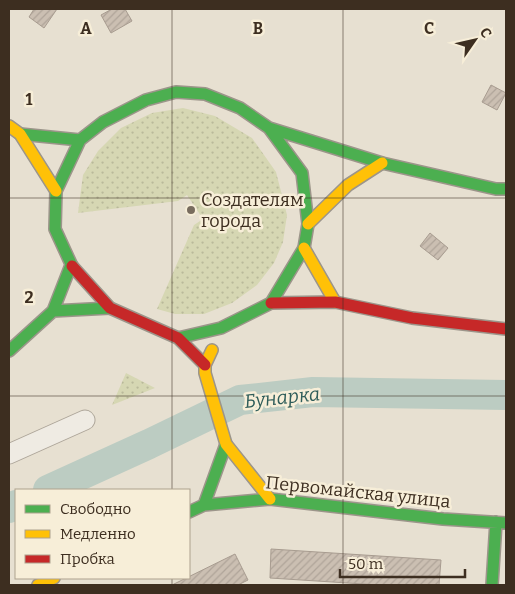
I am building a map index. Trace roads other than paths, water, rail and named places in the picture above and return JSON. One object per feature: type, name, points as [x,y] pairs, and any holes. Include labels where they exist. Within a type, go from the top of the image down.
[{"type":"main road","points":[[270,499],[226,444],[204,365],[178,338],[110,308],[71,265],[55,229],[56,191],[80,140],[103,122],[146,100],[176,92],[205,94],[240,108],[268,128],[302,173],[308,224],[304,248],[271,303]]},
{"type":"main road","points":[[9,126],[20,134],[56,191]]},
{"type":"main road","points":[[268,128],[382,163],[496,189],[506,189]]},
{"type":"main road","points":[[20,134],[80,140]]},
{"type":"main road","points":[[308,224],[348,185],[382,163]]},
{"type":"main road","points":[[304,248],[335,302]]},
{"type":"main road","points":[[9,350],[53,311],[71,265]]},
{"type":"main road","points":[[178,338],[221,328],[271,303],[335,302],[412,318],[506,329]]},
{"type":"main road","points":[[53,311],[110,308]]},
{"type":"main road","points":[[204,365],[221,328]]},
{"type":"main road","points":[[204,504],[226,444]]},
{"type":"main road","name":"Первомайская улица","points":[[190,511],[204,504],[270,499],[443,519],[501,522]]},
{"type":"main road","points":[[492,585],[501,522]]},
{"type":"main road","points":[[38,585],[52,579]]},
{"type":"street","points":[[9,454],[85,420]]},
{"type":"waterway","name":"Бунарка","points":[[50,489],[240,400],[313,392],[506,395]]},
{"type":"waterway","name":"Бунарка","points":[[9,508],[15,505]]},
{"type":"place","name":"Создателям города","points":[[191,210]]}]
